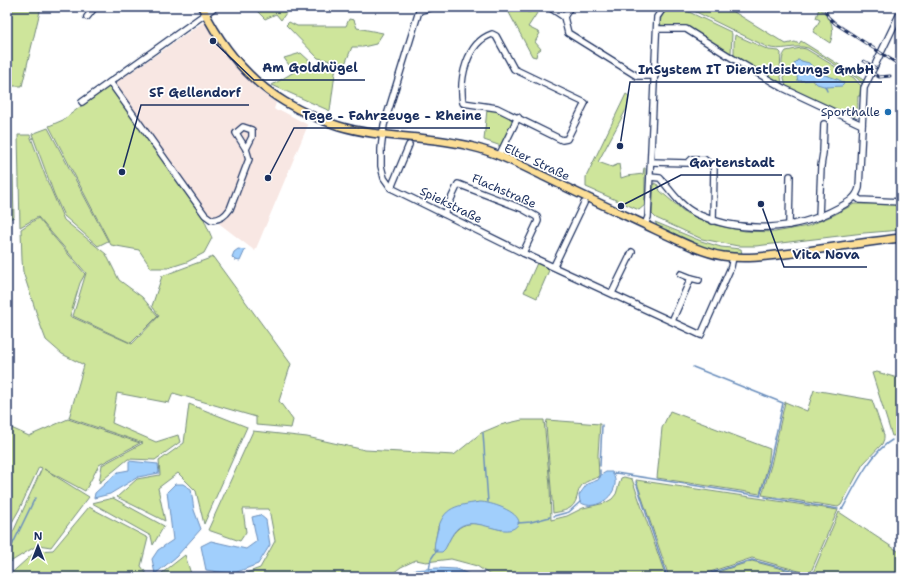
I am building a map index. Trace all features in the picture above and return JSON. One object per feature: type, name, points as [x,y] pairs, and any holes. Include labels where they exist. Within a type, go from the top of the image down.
[{"type":"main road","name":"Elter Straße","points":[[202,7],[218,36],[239,65],[273,94],[300,111],[340,126],[454,142],[475,147],[499,156],[645,225],[715,254],[733,257],[764,257],[901,238]]},
{"type":"street","points":[[87,16],[95,7]]},
{"type":"street","points":[[82,102],[215,7]]},
{"type":"street","points":[[410,145],[392,188],[384,178],[381,166],[383,133],[386,116],[419,9],[432,7]]},
{"type":"street","points":[[549,7],[564,17],[568,33],[637,76],[655,76]]},
{"type":"street","points":[[564,17],[570,7]]},
{"type":"street","points":[[645,225],[648,217],[657,17],[664,7]]},
{"type":"street","points":[[650,178],[660,178],[684,206],[695,213],[713,220],[730,224],[758,227],[789,225],[804,222],[831,212],[856,197],[859,188],[864,88],[901,11]]},
{"type":"street","points":[[657,29],[686,29],[789,91],[862,125]]},
{"type":"street","points":[[492,34],[496,36],[514,69],[585,103],[567,139],[562,140],[518,117],[497,108],[463,104],[464,72],[471,51],[487,36],[492,34]]},
{"type":"street","points":[[110,82],[205,215],[212,220],[225,216],[230,209],[249,159],[246,149]]},
{"type":"street","points":[[499,156],[518,117]]},
{"type":"street","points":[[819,217],[820,166],[823,153],[824,124]]},
{"type":"street","points":[[651,162],[688,163],[692,159],[704,159],[714,166],[713,220]]},
{"type":"street","points":[[789,225],[790,176]]},
{"type":"street","name":"Flachstraße","points":[[444,214],[458,184],[523,209],[537,217],[538,221],[523,253]]},
{"type":"street","name":"Spiekstraße","points":[[392,188],[523,253],[701,335],[731,267],[733,257]]},
{"type":"street","points":[[856,197],[860,200],[901,202]]},
{"type":"street","points":[[554,266],[584,203]]},
{"type":"street","points":[[612,293],[632,252]]},
{"type":"street","points":[[681,274],[699,280]]},
{"type":"street","points":[[672,321],[691,278]]},
{"type":"shaded area","points":[[205,21],[227,53],[255,87],[276,103],[274,109],[277,111],[282,111],[308,125],[255,251],[205,214],[114,84]]},
{"type":"green space","points":[[7,7],[41,7],[22,86],[7,86]]},
{"type":"green space","points":[[253,7],[282,7],[286,13],[281,20],[276,14],[265,19]]},
{"type":"green space","points":[[506,7],[526,7],[527,12],[531,12],[533,7],[541,7],[528,27],[540,33],[535,42],[541,49],[537,52],[536,57],[532,56]]},
{"type":"green space","points":[[668,7],[683,7],[689,12],[731,32],[731,53],[730,54],[686,27],[660,25],[661,18]]},
{"type":"green space","points":[[686,7],[726,7],[786,44],[795,42],[799,44],[801,41],[865,81],[862,84],[857,78],[808,48],[798,47],[777,49],[767,47]]},
{"type":"green space","points":[[819,8],[827,15],[831,23],[832,38],[830,43],[813,32],[820,20],[816,18]]},
{"type":"green space","points":[[349,19],[354,20],[357,28],[383,33],[376,44],[363,47],[352,47],[345,64],[318,58],[286,25],[289,22],[297,26],[346,26]]},
{"type":"green space","points":[[735,35],[769,50],[779,51],[781,53],[781,84],[734,56]]},
{"type":"green space","points":[[801,48],[806,49],[854,78],[861,86],[860,96],[858,96],[858,109],[855,117],[852,118],[786,87],[782,59],[786,51]],"holes":[[[797,60],[810,65],[828,76],[814,83]]]},
{"type":"green space","points":[[301,53],[313,64],[336,66],[330,111],[272,85],[294,72],[284,58]]},
{"type":"green space","points":[[110,84],[203,217],[212,238],[204,253],[187,262],[168,268],[151,268],[139,250],[111,245],[49,126],[63,120]]},
{"type":"green space","points":[[626,94],[629,96],[627,108],[598,162],[612,167],[619,164],[621,178],[643,174],[645,168],[645,205],[639,210],[586,187],[586,177]]},
{"type":"green space","points":[[487,109],[503,113],[511,120],[512,123],[501,146],[484,140]]},
{"type":"green space","points":[[48,128],[108,241],[98,246],[64,216],[54,194],[32,134]]},
{"type":"green space","points":[[18,135],[30,135],[64,220],[106,254],[119,280],[142,297],[158,316],[131,343],[73,316],[86,273],[38,217],[20,227]]},
{"type":"green space","points":[[13,176],[14,217],[7,220],[7,178]]},
{"type":"green space","points":[[654,183],[658,185],[660,191],[686,213],[711,224],[745,231],[775,232],[808,226],[834,215],[854,204],[901,203],[901,230],[756,246],[738,246],[702,239],[656,218],[652,214]]},
{"type":"green space","points":[[38,218],[85,274],[80,283],[70,316],[132,344],[159,316],[152,306],[162,276],[213,257],[291,364],[279,401],[293,420],[291,428],[256,425],[256,417],[173,393],[169,403],[117,393],[112,423],[156,442],[178,435],[180,442],[155,460],[128,459],[99,483],[102,465],[143,443],[69,418],[84,365],[62,354],[46,340],[23,272],[21,229]]},
{"type":"green space","points":[[655,222],[701,241],[721,247],[741,249],[742,254],[731,254],[709,250],[698,246],[658,227]]},
{"type":"green space","points":[[537,263],[550,268],[537,298],[524,292]]},
{"type":"green space","points":[[877,372],[901,379],[901,435],[892,436],[872,373]]},
{"type":"green space","points":[[814,390],[872,400],[884,435],[882,444],[863,464],[841,505],[838,507],[762,495],[771,465],[785,402],[807,411]]},
{"type":"green space","points":[[189,404],[247,427],[204,524],[196,491],[178,473],[158,488],[165,521],[117,497],[137,479],[160,475],[159,461],[184,443]]},
{"type":"green space","points":[[670,411],[770,449],[768,465],[760,494],[657,478],[662,428]]},
{"type":"green space","points":[[68,419],[140,443],[99,465],[85,491],[44,469],[89,497],[51,547],[38,545],[7,564],[7,539],[14,530],[42,468],[39,467],[19,510],[7,531],[7,426],[29,436]]},
{"type":"green space","points":[[522,420],[544,420],[550,486],[551,520],[567,516],[583,508],[605,503],[612,499],[616,494],[621,478],[624,477],[632,479],[666,577],[493,577],[477,566],[451,559],[426,562],[416,560],[401,567],[388,577],[235,577],[260,568],[275,541],[269,509],[243,509],[246,532],[240,541],[208,530],[253,431],[307,437],[365,450],[454,455],[481,433],[500,425]],"holes":[[[480,502],[502,530],[484,525],[469,524],[456,530],[446,547],[434,549],[438,526],[455,508]]]},
{"type":"green space","points":[[547,420],[600,424],[598,455],[599,477],[582,485],[574,505],[568,509],[553,513],[546,425]]},
{"type":"green space","points":[[636,480],[838,510],[810,574],[752,558],[695,577],[669,577]]},
{"type":"green space","points":[[113,498],[164,526],[153,545],[151,536],[92,503]]},
{"type":"green space","points":[[89,507],[148,538],[141,566],[149,577],[7,577],[36,551],[53,550]]},
{"type":"green space","points":[[839,512],[901,553],[901,577],[818,577],[812,575]]},
{"type":"green space","points":[[185,555],[192,577],[157,577]]},
{"type":"green space","points":[[752,561],[809,576],[812,577],[702,577]]},
{"type":"water","points":[[798,60],[809,63],[819,73],[837,79],[844,84],[842,86],[827,87],[817,84],[813,80],[798,81],[794,64]]},
{"type":"water","points":[[238,249],[245,250],[240,261],[235,260],[232,257],[234,252]]},
{"type":"water","points":[[129,461],[158,464],[159,473],[138,477],[110,494],[94,498],[95,493],[118,472],[129,470]]},
{"type":"water","points":[[606,472],[612,472],[615,480],[615,487],[612,493],[600,503],[593,505],[586,505],[580,502],[579,495],[587,484],[598,480],[601,475]]},
{"type":"water","points":[[175,484],[183,484],[191,489],[194,510],[201,529],[176,557],[155,574],[152,559],[158,550],[173,540],[167,492]]},
{"type":"water","points":[[480,502],[497,505],[509,511],[518,519],[519,523],[514,528],[507,530],[482,525],[465,524],[456,530],[442,552],[436,552],[434,546],[438,527],[445,514],[455,507]]},
{"type":"water","points":[[260,515],[266,520],[270,545],[258,564],[232,574],[206,570],[201,546],[211,541],[246,549],[257,541],[252,517]]},
{"type":"water","points":[[437,568],[456,569],[476,577],[403,577],[414,570]]},
{"type":"waterway","points":[[825,86],[827,91]]},
{"type":"waterway","points":[[693,367],[783,403],[769,466],[760,496]]},
{"type":"waterway","points":[[600,466],[602,425]]},
{"type":"waterway","points":[[483,433],[488,502]]},
{"type":"waterway","points":[[895,439],[901,439]]},
{"type":"waterway","points":[[841,509],[870,462],[877,453],[892,440]]},
{"type":"waterway","points":[[600,470],[600,477]]},
{"type":"waterway","points":[[612,474],[616,473],[761,496]]},
{"type":"waterway","points":[[636,482],[667,577]]},
{"type":"waterway","points":[[765,497],[838,509]]},
{"type":"waterway","points":[[7,556],[35,498]]},
{"type":"waterway","points":[[554,516],[569,512],[580,502]]},
{"type":"waterway","points":[[518,523],[531,522],[550,517]]},
{"type":"waterway","points":[[429,570],[431,559],[437,550]]},
{"type":"waterway","points":[[699,577],[752,560],[809,575]]},
{"type":"railway","points":[[824,7],[828,17],[836,24],[901,66]]},
{"type":"railway","points":[[864,61],[876,68]]},
{"type":"railway","points":[[864,68],[879,77],[890,76]]},
{"type":"place","name":"Am Goldhügel","points":[[213,41]]},
{"type":"place","name":"Sporthalle","points":[[888,112]]},
{"type":"place","name":"InSystem IT Dienstleistungs GmbH","points":[[620,146]]},
{"type":"place","name":"SF Gellendorf","points":[[122,172]]},
{"type":"place","name":"Tege - Fahrzeuge - Rheine","points":[[268,178]]},
{"type":"place","name":"Vita Nova","points":[[761,204]]},
{"type":"place","name":"Gartenstadt","points":[[621,206]]}]
